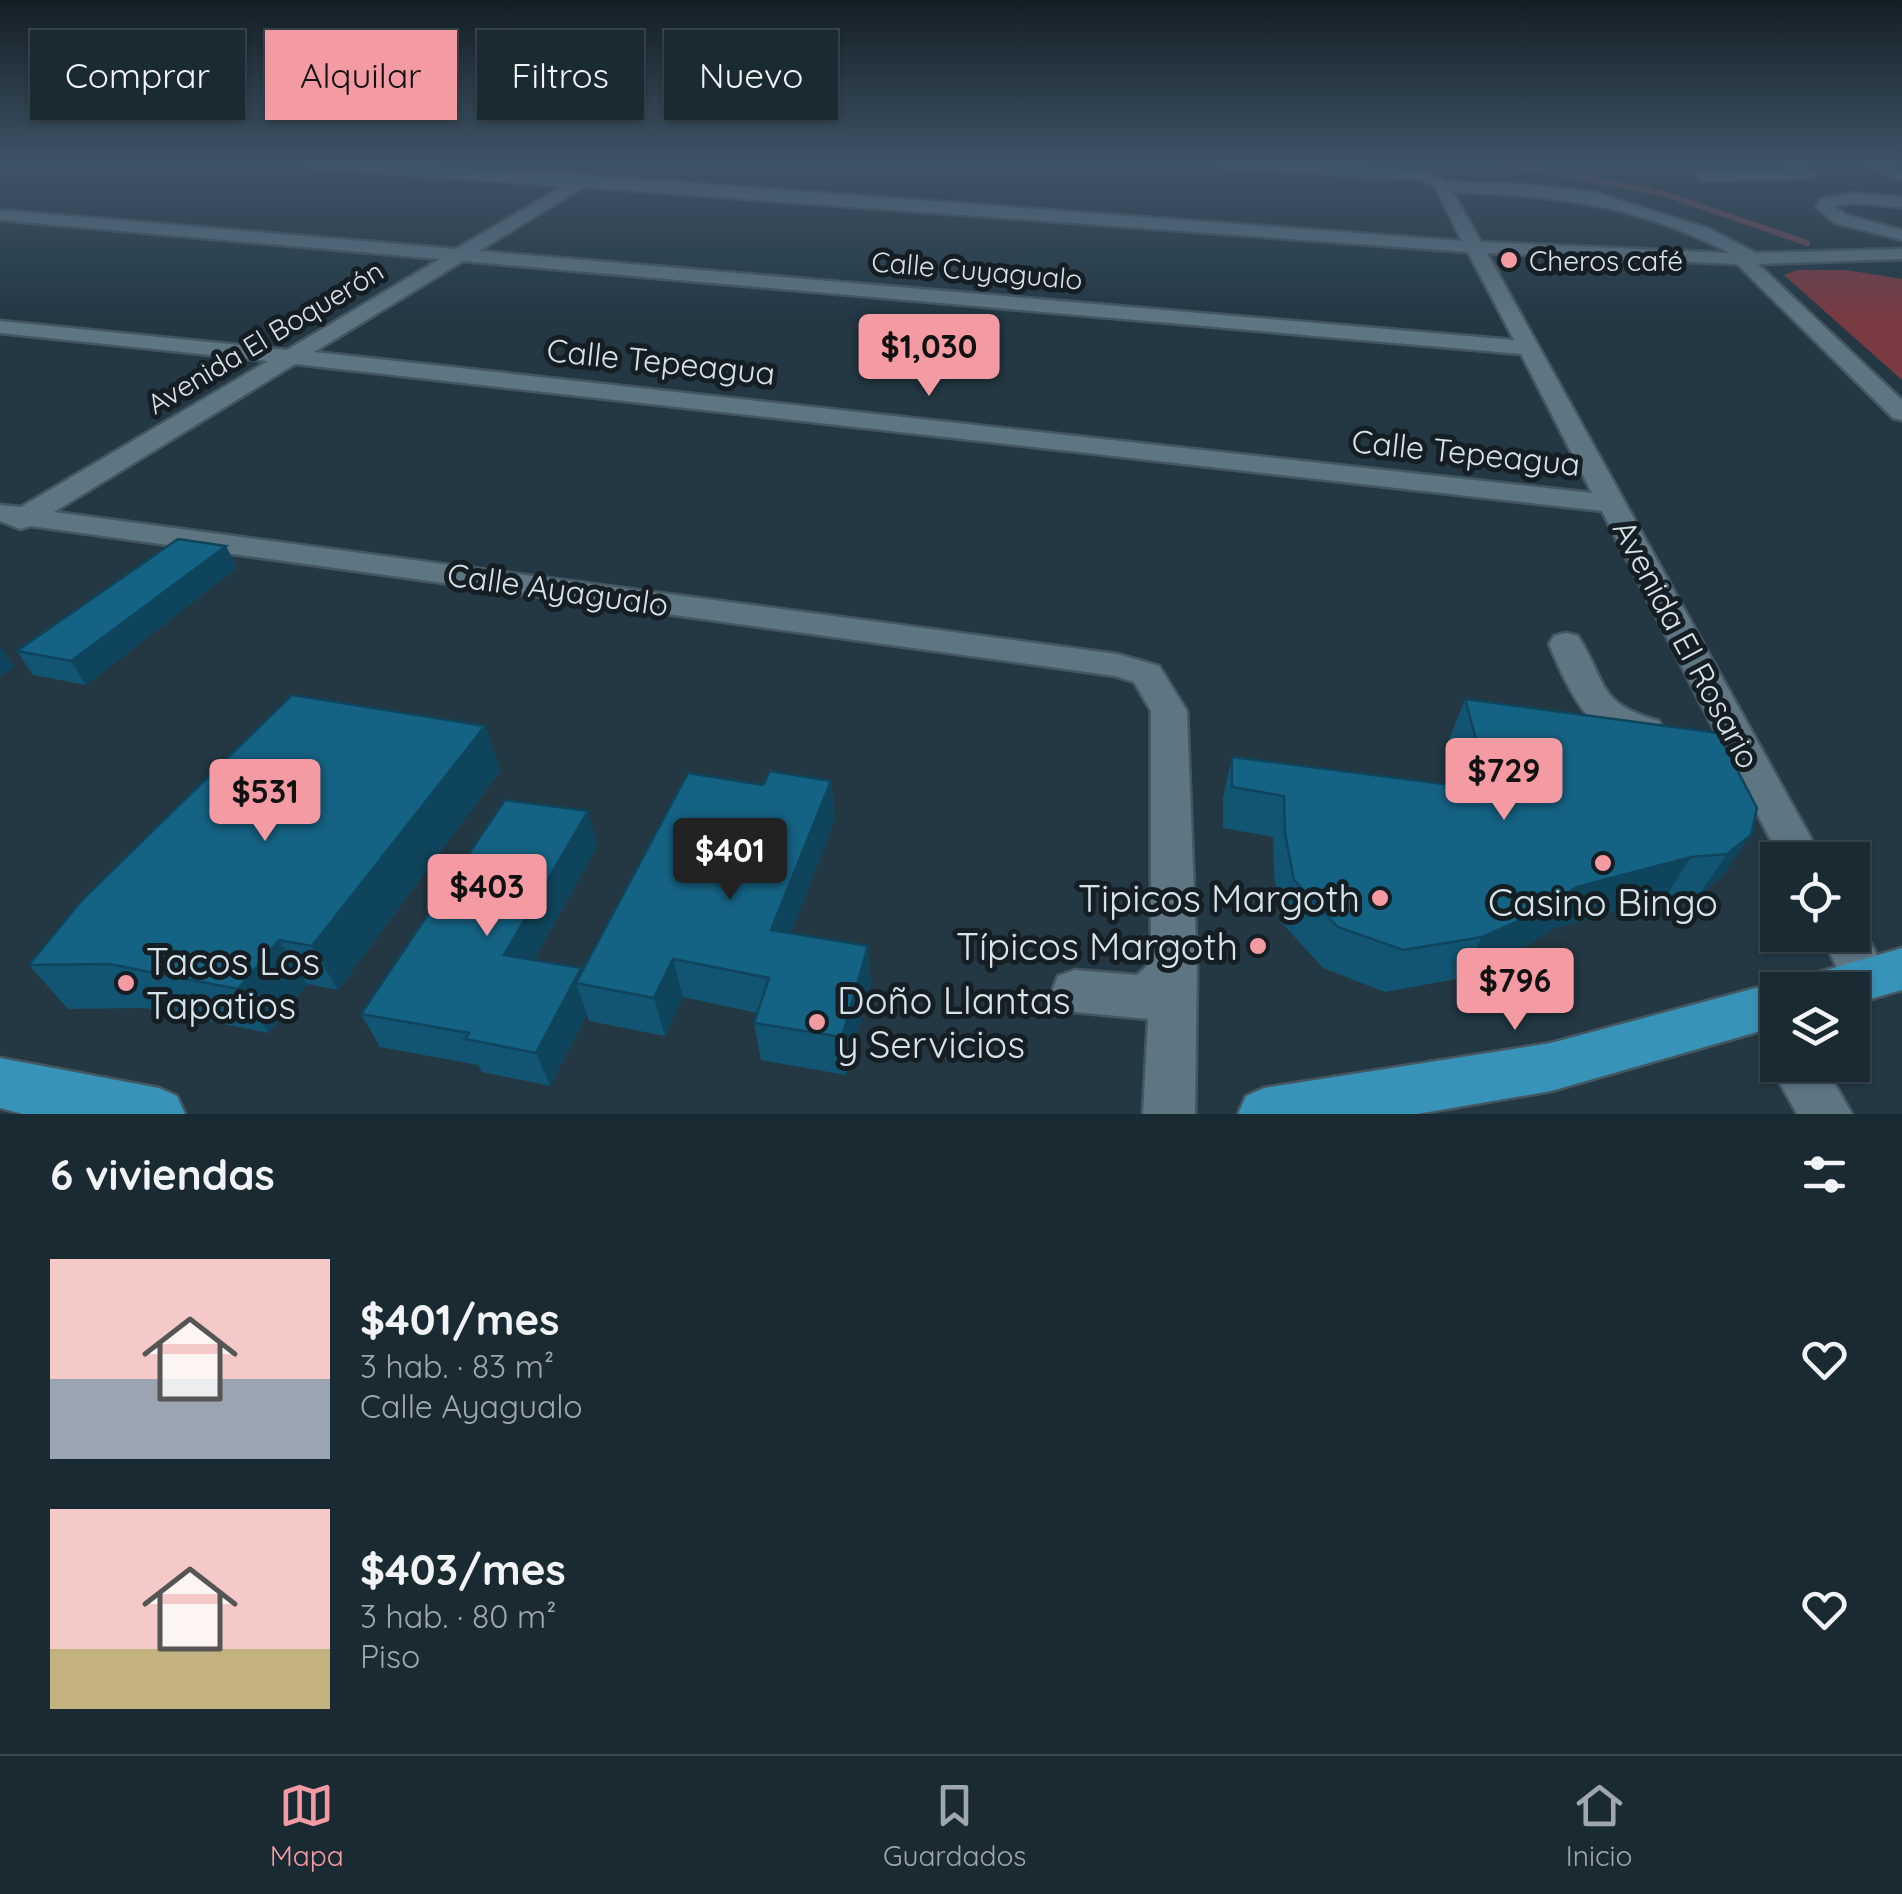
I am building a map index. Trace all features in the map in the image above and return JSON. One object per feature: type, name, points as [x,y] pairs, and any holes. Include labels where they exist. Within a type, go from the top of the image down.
[{"type":"main road","points":[[1264,1114],[1551,1068],[1760,1019]]},
{"type":"main road","points":[[0,1084],[159,1114]]},
{"type":"street","name":"Calle Cuyagualo","points":[[0,215],[1530,348]]},
{"type":"street","name":"Avenida El Boquerón","points":[[8,520],[293,356],[525,215]]},
{"type":"street","points":[[1050,215],[1477,247],[1748,259],[1902,254]]},
{"type":"street","name":"Avenida El Rosario","points":[[1455,215],[1477,247],[1792,842]]},
{"type":"street","points":[[1648,215],[1704,233],[1748,259],[1902,413]]},
{"type":"street","points":[[1834,215],[1902,235]]},
{"type":"street","points":[[1797,258],[1902,274]]},
{"type":"street","name":"Calle Tepeagua","points":[[0,327],[293,356],[1612,504]]},
{"type":"street","name":"Calle Ayagualo","points":[[8,520],[1117,665],[1147,674],[1169,711],[1174,970]]},
{"type":"street","points":[[1566,644],[1593,705],[1607,718],[1624,726],[1743,749]]},
{"type":"street","points":[[1075,991],[1146,998],[1174,970]]},
{"type":"street","points":[[1169,1114],[1174,970]]},
{"type":"street","points":[[1806,1082],[1826,1114]]},
{"type":"shaded area","points":[[1797,270],[1846,270],[1902,279],[1902,380],[1784,275]]},
{"type":"building","points":[[178,539],[226,546],[71,661],[17,651]]},
{"type":"building","points":[[292,695],[485,726],[312,946],[279,940],[238,989],[109,964],[29,965],[82,900]]},
{"type":"building","points":[[1465,699],[1718,733],[1757,808],[1751,835],[1727,854],[1691,857],[1577,887],[1534,914],[1482,937],[1403,950],[1338,927],[1294,880],[1285,833],[1284,796],[1232,787],[1232,757],[1490,790]]},
{"type":"building","points":[[770,771],[831,781],[771,930],[868,946],[842,1037],[754,1023],[769,978],[673,959],[654,998],[576,983],[688,773],[763,785]]},
{"type":"building","points":[[505,800],[588,811],[504,955],[581,968],[536,1053],[465,1039],[469,1033],[361,1014]]},
{"type":"waterway","points":[[1726,215],[1807,243]]},
{"type":"place","name":"Cheros café","points":[[1509,260]]},
{"type":"place","name":"Casino Bingo","points":[[1603,863]]},
{"type":"place","name":"Tipicos Margoth","points":[[1380,898]]},
{"type":"place","name":"Típicos Margoth","points":[[1258,946]]},
{"type":"place","name":"Tacos Los Tapatios","points":[[126,983]]},
{"type":"place","name":"Doño Llantas y Servicios","points":[[817,1022]]}]
